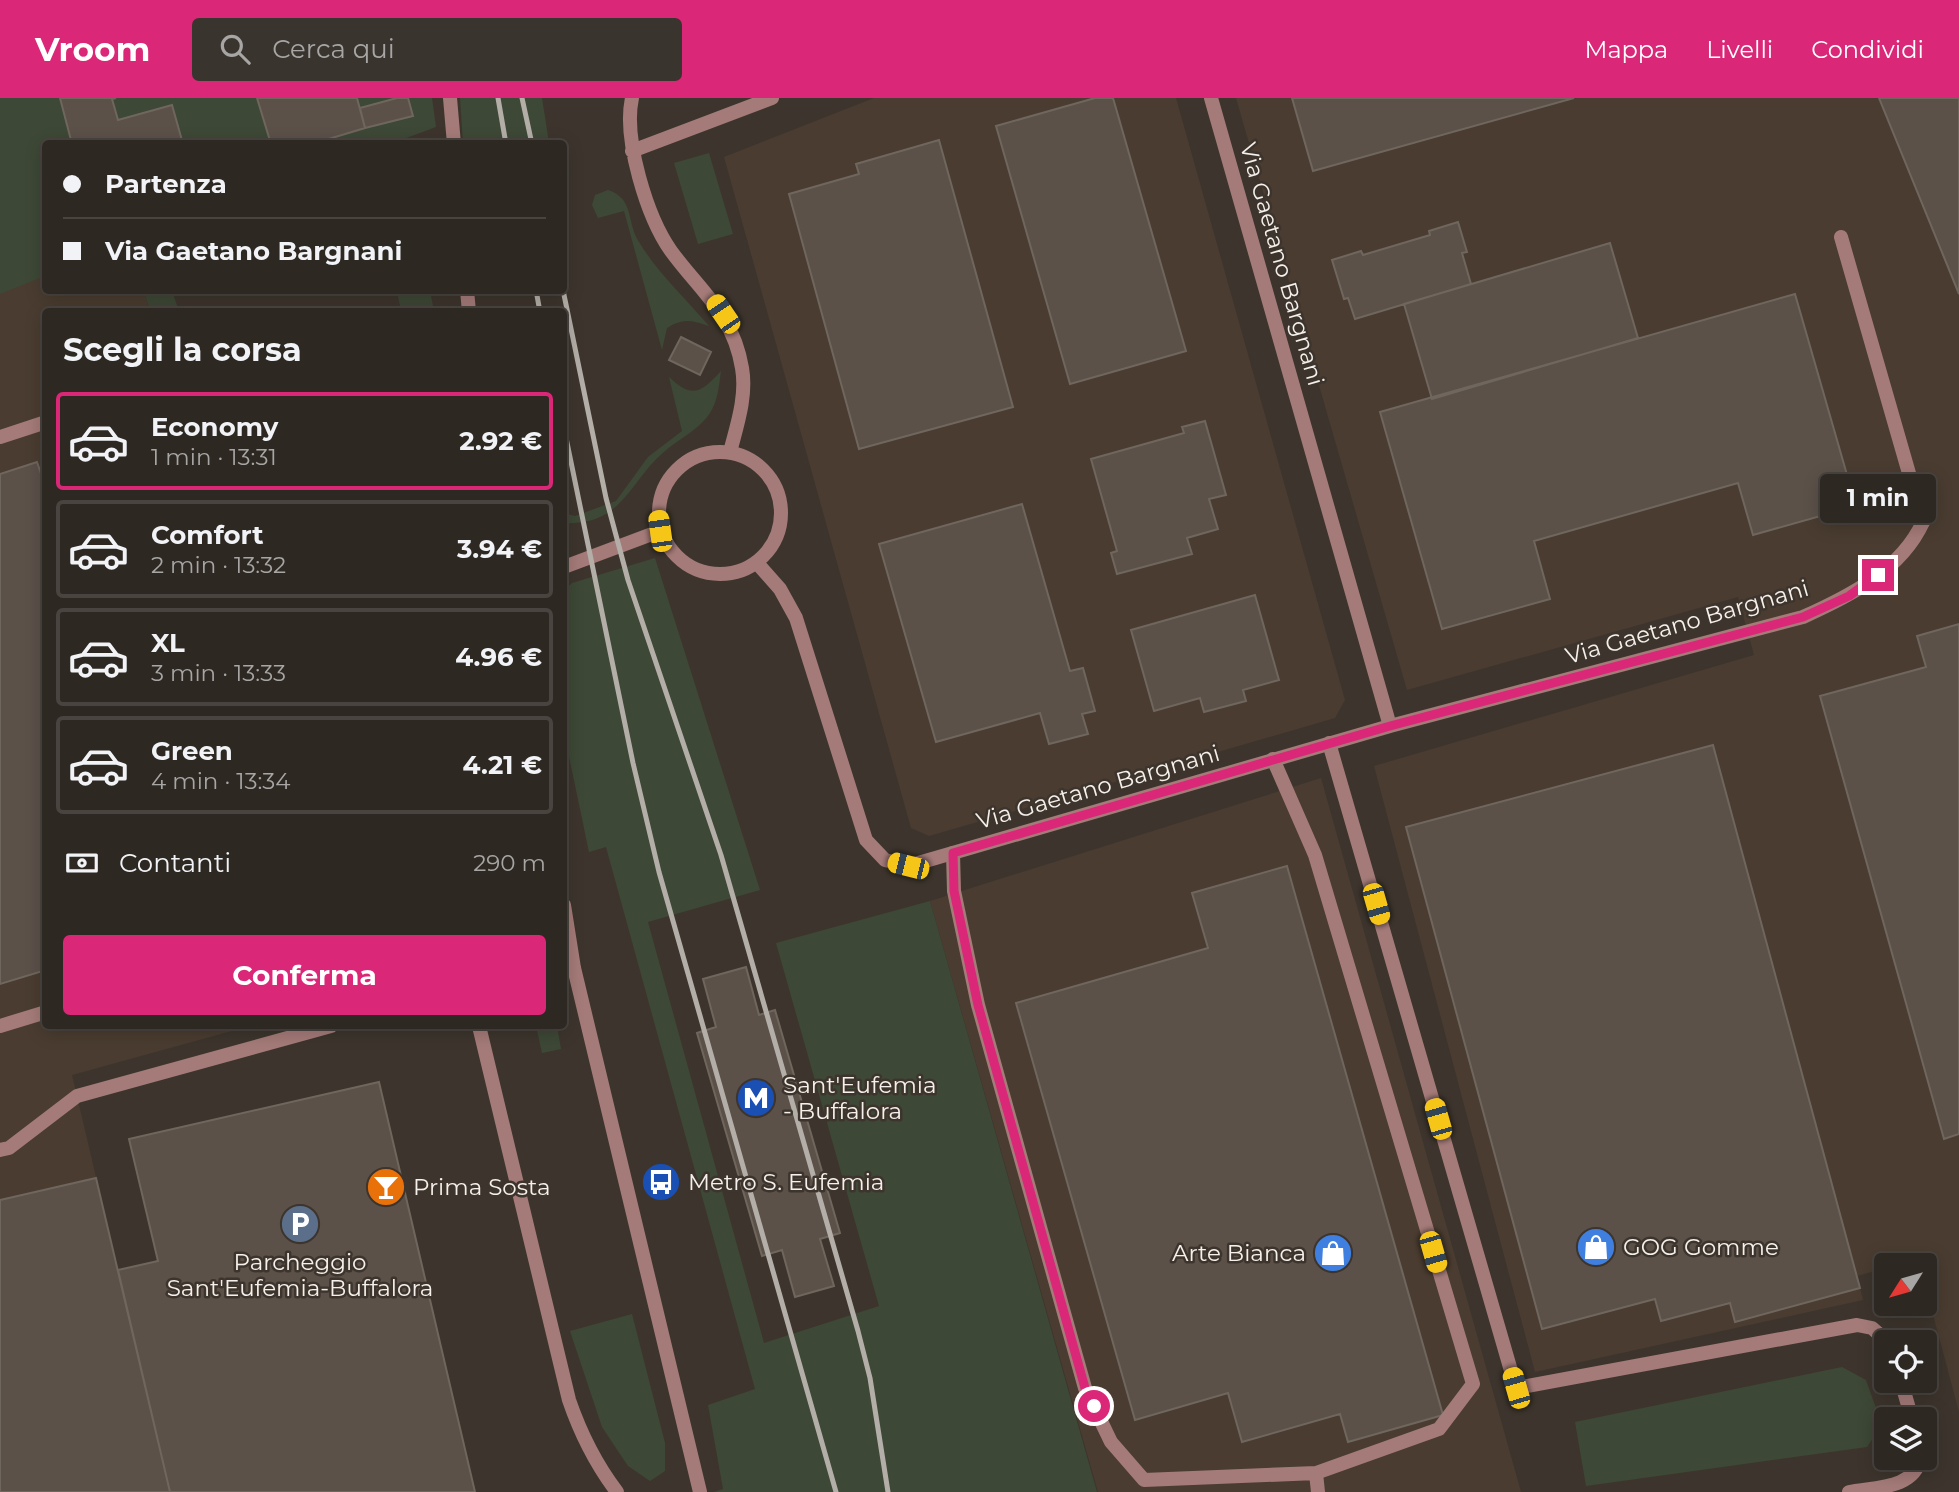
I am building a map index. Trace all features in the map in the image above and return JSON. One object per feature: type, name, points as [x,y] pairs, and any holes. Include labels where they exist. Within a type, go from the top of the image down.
[{"type":"street","points":[[450,98],[454,140]]},
{"type":"street","points":[[632,98],[632,151],[641,181],[669,248],[709,294],[736,343],[743,370],[743,394],[730,452]]},
{"type":"street","points":[[632,151],[772,98]]},
{"type":"street","name":"Via Gaetano Bargnani","points":[[1211,98],[1390,726]]},
{"type":"street","name":"Via Gaetano Bargnani","points":[[757,563],[779,589],[796,618],[866,840],[885,860],[908,866],[1390,726],[1803,617],[1849,596],[1878,575],[1914,542],[1923,522],[1841,237]]},
{"type":"street","points":[[0,437],[42,423]]},
{"type":"street","points":[[709,452],[730,452],[750,459],[766,472],[777,491],[782,511],[779,530],[771,548],[757,563],[740,572],[720,575],[701,572],[682,563],[668,549],[660,531],[657,510],[662,490],[673,472],[689,459],[709,452]]},
{"type":"street","points":[[567,566],[660,531]]},
{"type":"street","points":[[1329,743],[1516,1388],[1857,1325],[1874,1330]]},
{"type":"street","points":[[953,853],[954,891],[978,1005],[1085,1388],[1111,1442],[1144,1480],[1316,1473],[1439,1430],[1473,1384],[1315,855],[1273,760]]},
{"type":"street","points":[[567,924],[574,968],[700,1492]]},
{"type":"street","points":[[0,1026],[42,1013]]},
{"type":"street","points":[[0,1150],[9,1147],[76,1096],[320,1029]]},
{"type":"street","points":[[480,1029],[569,1400],[580,1434],[597,1465],[617,1492]]},
{"type":"street","points":[[1849,1492],[1907,1480],[1917,1470]]},
{"type":"street","points":[[1316,1473],[1318,1492]]},
{"type":"shaded area","points":[[874,98],[1176,98],[1345,700],[1335,718],[929,836],[911,828],[724,157]]},
{"type":"shaded area","points":[[1236,98],[1959,98],[1959,1412],[1933,1316],[1937,1316],[1937,1253],[1874,1253],[1874,1271],[1857,1276],[1863,1300],[1535,1372],[1374,766],[1754,655],[1738,597],[1407,690]]},
{"type":"shaded area","points":[[42,267],[42,294],[145,294],[149,308],[42,308],[42,1029],[239,1029],[72,1075],[170,1492],[0,1492],[0,281]]},
{"type":"shaded area","points":[[1321,778],[1521,1492],[1098,1492],[930,901]]},
{"type":"green space","points":[[0,98],[432,98],[436,127],[401,140],[42,140],[42,277],[0,294]]},
{"type":"green space","points":[[460,98],[542,98],[549,140],[463,140]]},
{"type":"green space","points":[[709,153],[733,234],[698,244],[674,163]]},
{"type":"green space","points":[[608,190],[617,194],[626,205],[635,234],[654,264],[709,326],[687,321],[667,328],[662,350],[624,211],[598,218],[592,205],[595,195]]},
{"type":"green space","points":[[145,294],[173,294],[178,308],[149,308]]},
{"type":"green space","points":[[398,294],[431,294],[433,308],[400,308]]},
{"type":"green space","points":[[721,371],[715,403],[706,419],[665,451],[612,509],[600,517],[584,522],[567,523],[567,514],[575,516],[616,501],[648,457],[682,431],[669,377],[690,391],[696,391]]},
{"type":"green space","points":[[655,558],[760,890],[648,922],[764,1343],[879,1306],[776,943],[930,901],[1097,1492],[714,1492],[723,1489],[708,1405],[755,1389],[606,847],[589,852],[567,747],[567,587],[572,583]]},
{"type":"green space","points":[[537,1029],[558,1029],[561,1049],[542,1053]]},
{"type":"green space","points":[[632,1314],[665,1443],[665,1471],[650,1481],[628,1466],[602,1427],[570,1331]]},
{"type":"green space","points":[[1842,1367],[1866,1380],[1876,1407],[1874,1437],[1867,1447],[1586,1486],[1575,1422]]},
{"type":"building","points":[[60,98],[116,98],[112,99],[118,120],[172,105],[182,140],[71,140]]},
{"type":"building","points":[[257,98],[357,98],[365,128],[325,140],[270,140]]},
{"type":"building","points":[[397,98],[408,98],[413,116],[365,128],[360,108]]},
{"type":"building","points":[[1095,98],[1113,98],[1186,351],[1070,384],[996,126]]},
{"type":"building","points":[[1292,98],[1574,98],[1313,171]]},
{"type":"building","points":[[1879,98],[1959,98],[1959,294]]},
{"type":"building","points":[[939,140],[1013,407],[859,449],[789,194],[859,174],[856,164]]},
{"type":"building","points":[[1458,222],[1467,252],[1462,253],[1471,284],[1355,319],[1348,298],[1344,299],[1332,260],[1361,251],[1363,255],[1430,235],[1429,231]]},
{"type":"building","points":[[1610,243],[1638,338],[1432,399],[1404,304]]},
{"type":"building","points":[[1795,294],[1856,506],[1753,535],[1738,483],[1534,541],[1550,599],[1442,629],[1380,412]]},
{"type":"building","points":[[681,337],[711,352],[700,375],[669,360]]},
{"type":"building","points":[[1205,421],[1226,495],[1209,499],[1218,529],[1187,538],[1192,554],[1117,574],[1111,553],[1117,551],[1091,459],[1184,433],[1182,427]]},
{"type":"building","points":[[37,462],[42,476],[42,971],[0,984],[0,474]]},
{"type":"building","points":[[1022,504],[1070,671],[1083,668],[1095,711],[1082,714],[1088,734],[1049,744],[1040,713],[936,742],[879,544]]},
{"type":"building","points":[[1255,595],[1279,680],[1243,690],[1246,701],[1204,712],[1200,698],[1154,711],[1131,630]]},
{"type":"building","points":[[1959,624],[1959,1134],[1944,1139],[1820,696],[1926,667],[1917,636]]},
{"type":"building","points":[[1713,745],[1860,1288],[1735,1322],[1730,1303],[1661,1321],[1655,1299],[1542,1329],[1406,827]]},
{"type":"building","points":[[1287,866],[1443,1415],[1348,1442],[1340,1414],[1242,1442],[1228,1393],[1135,1420],[1016,1003],[1208,948],[1192,893]]},
{"type":"building","points":[[746,967],[759,1015],[775,1010],[840,1233],[820,1239],[834,1286],[795,1297],[782,1250],[762,1256],[697,1033],[716,1027],[703,979]]},
{"type":"building","name":"Parcheggio Sant'Eufemia-Buffalora","points":[[379,1082],[475,1492],[170,1492],[118,1270],[158,1261],[129,1139]]},
{"type":"building","points":[[96,1178],[170,1492],[0,1492],[0,1200]]},
{"type":"railway","points":[[498,98],[505,140]]},
{"type":"railway","points":[[522,98],[531,140]]},
{"type":"railway","points":[[537,294],[539,308]]},
{"type":"railway","points":[[564,294],[567,308]]},
{"type":"railway","points":[[567,309],[606,498],[628,580],[721,855],[858,1331],[870,1378],[888,1492]]},
{"type":"railway","points":[[567,443],[633,763],[659,872],[836,1492]]},
{"type":"place","name":"Sant'Eufemia - Buffalora","points":[[756,1098]]},
{"type":"place","name":"Metro S. Eufemia","points":[[661,1182]]},
{"type":"place","name":"Prima Sosta","points":[[386,1187]]},
{"type":"place","name":"Parcheggio Sant'Eufemia-Buffalora","points":[[300,1224]]},
{"type":"place","name":"GOG Gomme","points":[[1596,1247]]},
{"type":"place","name":"Arte Bianca","points":[[1333,1253]]},
{"type":"route","points":[[1094,1406],[1085,1388],[978,1005],[954,891],[953,853],[1390,726],[1803,617],[1849,596],[1878,575]]}]
